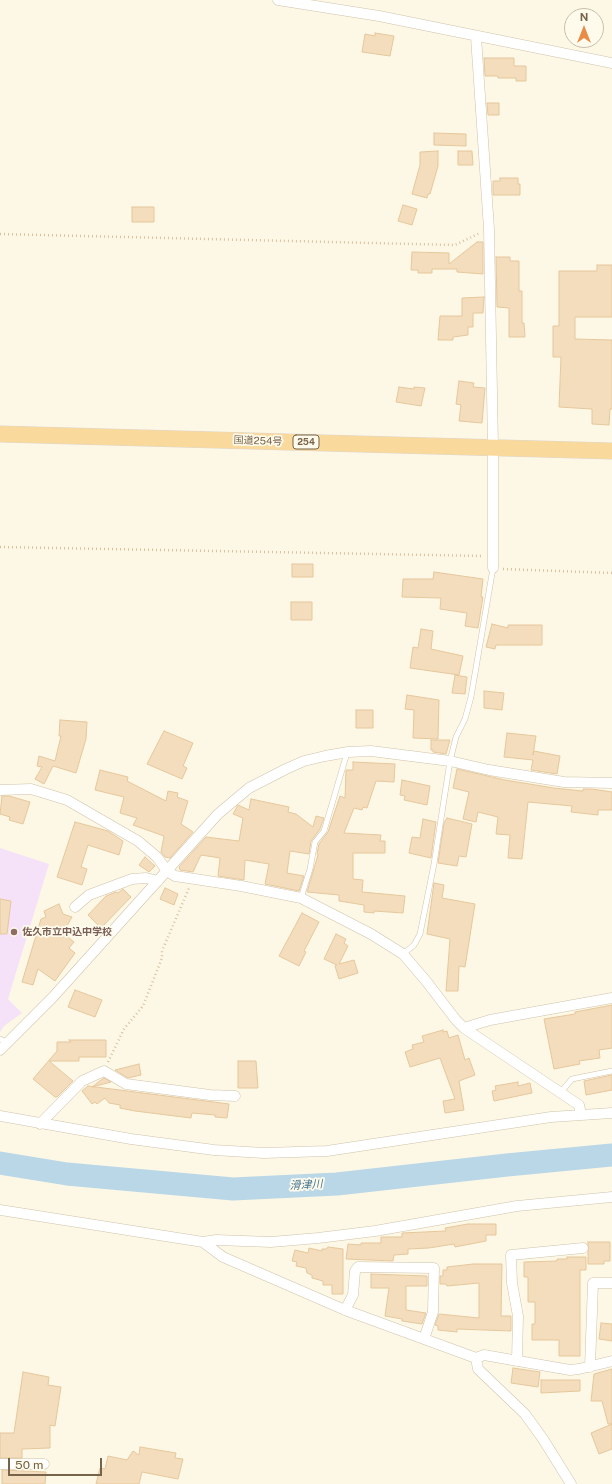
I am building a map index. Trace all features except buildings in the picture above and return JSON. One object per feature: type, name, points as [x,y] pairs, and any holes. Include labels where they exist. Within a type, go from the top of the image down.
[{"type":"highway","name":"国道254号","points":[[0,434],[612,451]]},
{"type":"street","points":[[278,0],[379,16],[612,63]]},
{"type":"street","points":[[476,36],[489,229],[493,448],[493,568]]},
{"type":"street","points":[[2,1044],[53,997],[218,814],[249,788],[265,778],[304,761],[348,752],[370,751],[450,761],[488,770],[564,782],[612,783]]},
{"type":"street","points":[[0,790],[31,789],[67,800],[138,841],[157,857],[167,871],[175,876],[301,898],[370,934],[403,954],[464,1028],[579,1105],[581,1114]]},
{"type":"street","points":[[75,907],[89,895],[124,881],[146,878],[158,881]]},
{"type":"street","points":[[464,1028],[490,1020],[612,998]]},
{"type":"street","points":[[40,1124],[82,1081],[104,1071],[126,1084],[210,1095],[235,1096]]},
{"type":"street","points":[[0,1116],[40,1124],[214,1150],[264,1153],[327,1151],[487,1126],[581,1114],[612,1113]]},
{"type":"street","points":[[0,1210],[203,1242],[216,1240],[271,1242],[375,1231],[517,1206],[612,1197]]},
{"type":"street","points":[[203,1242],[223,1257],[345,1310],[476,1358],[484,1355],[570,1370],[590,1367],[612,1361]]},
{"type":"street","points":[[517,1361],[518,1316],[512,1283],[511,1255],[583,1248]]},
{"type":"street","points":[[345,1310],[352,1295],[355,1271],[358,1267],[434,1268],[433,1312],[424,1339]]},
{"type":"street","points":[[590,1367],[594,1283],[612,1283]]},
{"type":"street","points":[[476,1358],[478,1369],[525,1414],[543,1439],[571,1484]]},
{"type":"street","points":[[0,1464],[44,1464]]},
{"type":"lane","points":[[403,954],[414,945],[420,934],[434,864],[450,761],[456,737],[465,719],[471,697],[493,568]]},
{"type":"lane","points":[[301,898],[310,869],[315,842],[324,831],[348,752]]},
{"type":"lane","points":[[560,1093],[572,1079],[612,1071]]},
{"type":"path","points":[[0,234],[455,245],[489,229]]},
{"type":"path","points":[[0,547],[493,556]]},
{"type":"path","points":[[493,568],[612,573]]},
{"type":"path","points":[[104,1071],[124,1029],[143,1006],[192,879]]},
{"type":"shaded area","name":"佐久市立中込中学校","points":[[0,848],[49,864],[8,999],[22,1013],[4,1026],[0,1032]]},
{"type":"waterway","name":"滑津川","points":[[0,1163],[67,1174],[233,1189],[337,1184],[612,1155]]},
{"type":"place","name":"佐久市立中込中学校","points":[[14,932]]}]
